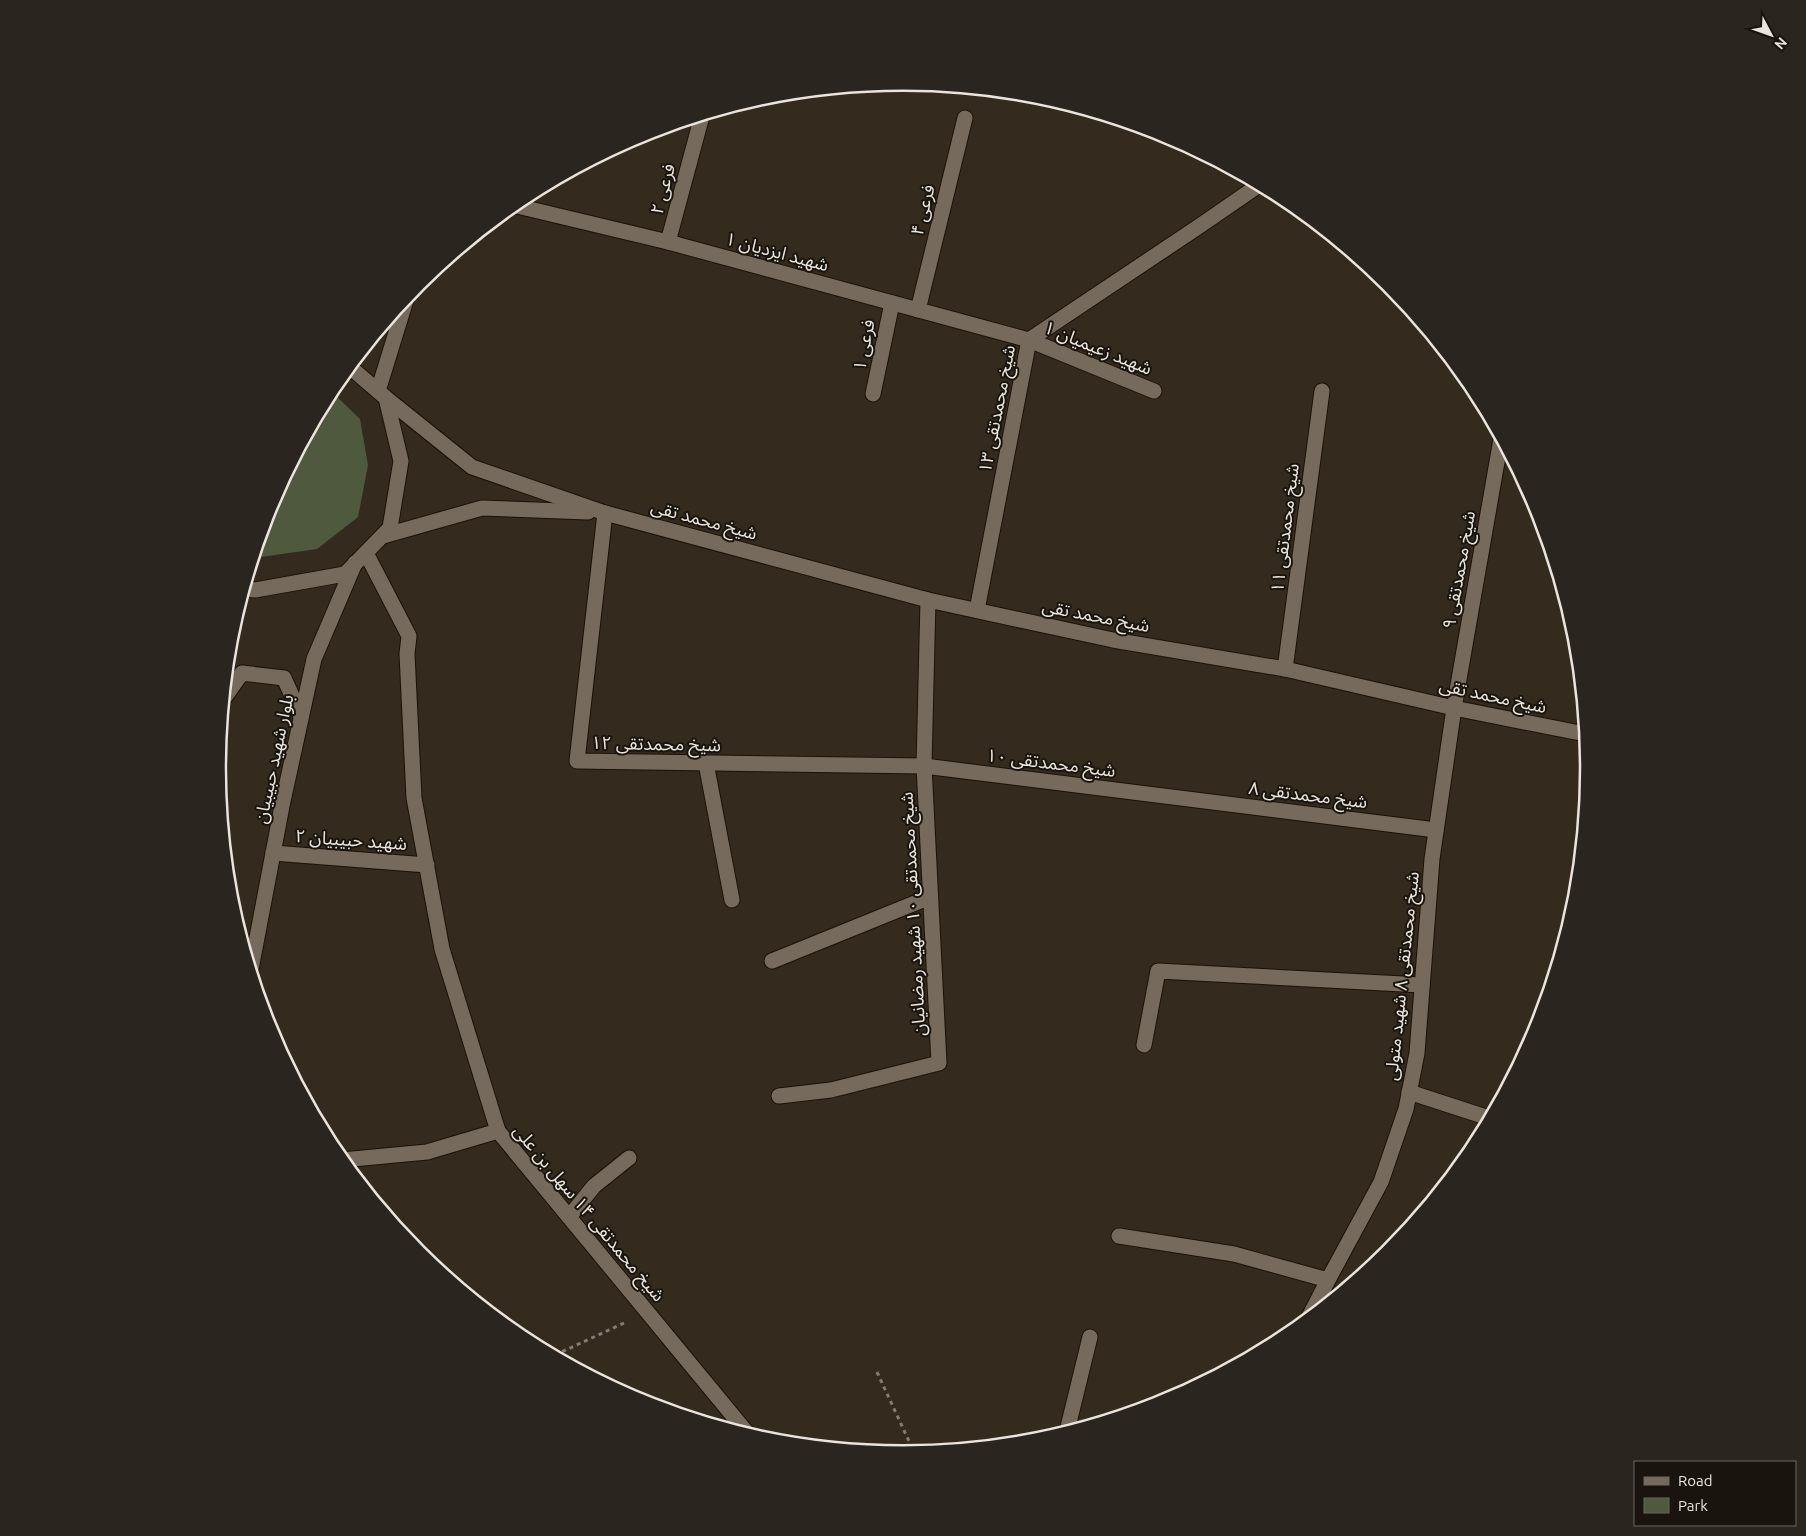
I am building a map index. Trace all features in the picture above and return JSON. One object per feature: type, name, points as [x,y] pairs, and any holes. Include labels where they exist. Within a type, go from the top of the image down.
[{"type":"street","name":"فرعی ۴","points":[[918,310],[965,118]]},
{"type":"street","name":"فرعی ۲","points":[[668,242],[700,122]]},
{"type":"street","name":"شیخ محمدتقی ۱۳","points":[[977,610],[1029,340],[1201,225],[1252,189]]},
{"type":"street","name":"شهید ایزدیان ۱","points":[[524,208],[668,242],[1029,340]]},
{"type":"street","name":"فرعی ۱","points":[[873,394],[892,303]]},
{"type":"street","points":[[250,590],[345,574],[390,528],[400,461],[382,395],[403,312]]},
{"type":"street","name":"شهید زعیمیان ۱","points":[[1029,340],[1154,391]]},
{"type":"street","points":[[355,371],[472,467],[605,512]]},
{"type":"street","name":"شیخ محمدتقی ۱۱","points":[[1285,670],[1322,391]]},
{"type":"street","name":"شیخ محمدتقی ۹","points":[[1454,708],[1499,449]]},
{"type":"street","points":[[383,536],[482,508],[605,512]]},
{"type":"street","name":"شیخ محمد تقی","points":[[605,512],[928,600],[1113,640],[1285,670],[1454,708],[1578,733]]},
{"type":"street","name":"شیخ محمدتقی ۱۲","points":[[605,512],[577,761],[924,766]]},
{"type":"street","name":"بلوار شهید حبیبیان","points":[[253,957],[314,659],[361,558]]},
{"type":"street","name":"شیخ محمدتقی ۱۴ سهل بن علی","points":[[361,558],[409,636],[407,654],[414,798],[426,865],[442,950],[498,1131],[740,1425]]},
{"type":"street","name":"شیخ محمدتقی ۱۰ شهید رمضانیان","points":[[779,1096],[830,1090],[939,1063],[924,766],[928,600]]},
{"type":"street","points":[[231,687],[242,673],[284,678],[301,716]]},
{"type":"street","name":"شیخ محمدتقی ۸ شهید متولی","points":[[1315,1305],[1381,1182],[1406,1109],[1417,1052],[1432,859],[1454,708]]},
{"type":"street","points":[[706,763],[732,900]]},
{"type":"street","name":"شیخ محمدتقی ۱۰","points":[[924,766],[1175,797]]},
{"type":"street","name":"شیخ محمدتقی ۸","points":[[1175,797],[1436,830]]},
{"type":"street","name":"شهید حبیبیان ۲","points":[[273,853],[426,865]]},
{"type":"street","points":[[772,961],[930,897]]},
{"type":"street","points":[[1144,1045],[1158,971],[1422,985]]},
{"type":"street","points":[[1409,1092],[1482,1118]]},
{"type":"street","points":[[351,1159],[427,1152],[498,1131]]},
{"type":"street","points":[[569,1217],[594,1186],[629,1158]]},
{"type":"street","points":[[1119,1236],[1234,1254],[1328,1280]]},
{"type":"street","points":[[1069,1424],[1090,1337]]},
{"type":"path","points":[[562,1352],[647,1312]]},
{"type":"path","points":[[877,1372],[911,1445]]},
{"type":"green space","points":[[337,397],[360,419],[368,465],[358,517],[317,549],[260,557],[296,469]]}]
